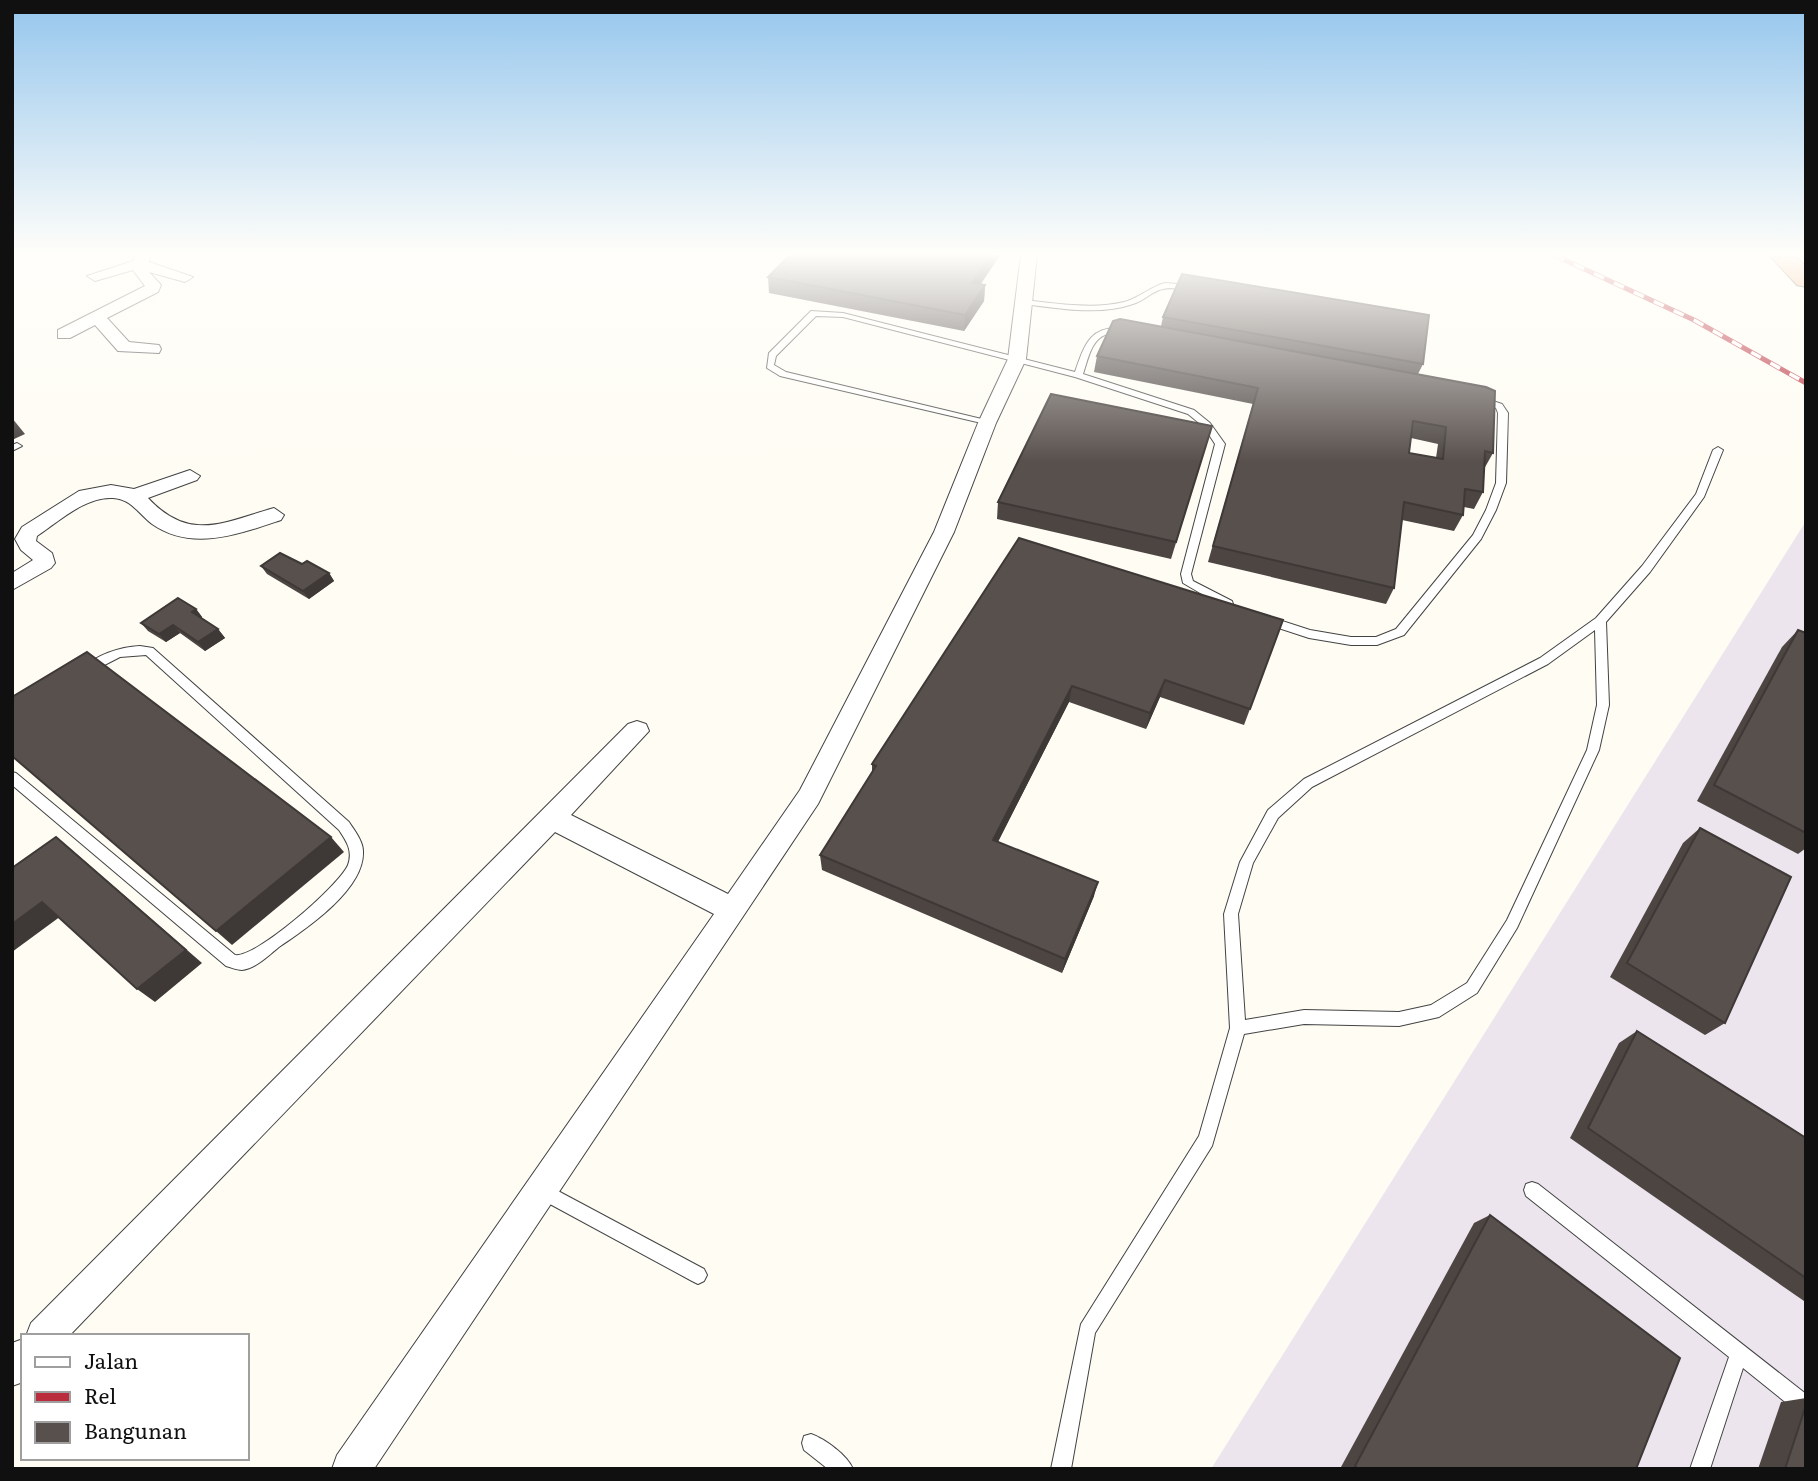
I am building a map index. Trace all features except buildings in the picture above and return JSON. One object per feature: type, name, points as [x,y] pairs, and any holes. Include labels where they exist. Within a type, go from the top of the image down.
[{"type":"street","points":[[64,334],[85,324]]},
{"type":"street","points":[[103,324],[124,347],[153,349]]},
{"type":"street","points":[[351,1469],[810,797],[944,532],[987,423],[1017,359],[1021,324]]},
{"type":"street","points":[[12,583],[44,563],[45,558],[28,545],[26,539],[29,532],[86,495],[111,491],[135,496],[190,476]]},
{"type":"street","points":[[135,496],[163,525],[195,534],[225,531],[274,515]]},
{"type":"street","points":[[46,1334],[637,731]]},
{"type":"street","points":[[552,818],[732,910]]},
{"type":"lane","points":[[803,324],[772,355],[770,366],[783,374],[987,423]]},
{"type":"lane","points":[[879,324],[1078,375],[1191,412],[1207,425],[1220,444],[1186,574],[1188,583],[1235,607]]},
{"type":"lane","points":[[1078,375],[1093,336],[1118,331],[1132,333]]},
{"type":"lane","points":[[1256,616],[1309,634],[1351,641],[1377,641],[1400,632],[1477,537],[1501,483],[1503,413],[1499,407],[1467,397]]},
{"type":"lane","points":[[1061,1469],[1087,1329],[1206,1140],[1238,1028],[1231,914],[1247,862],[1273,814],[1308,783],[1544,661],[1600,621],[1646,569],[1701,495],[1718,450]]},
{"type":"lane","points":[[1238,1028],[1304,1017],[1399,1019],[1434,1012],[1472,988],[1512,925],[1593,750],[1603,705],[1600,621]]},
{"type":"lane","points":[[12,777],[231,961],[242,963],[256,956],[344,887],[354,868],[357,850],[344,826],[149,651],[131,649],[113,654],[79,674]]},
{"type":"lane","points":[[1532,1190],[1806,1406]]},
{"type":"lane","points":[[543,1191],[698,1275]]},
{"type":"lane","points":[[1700,1469],[1739,1354]]},
{"type":"lane","points":[[811,1443],[843,1469]]},
{"type":"shaded area","points":[[1806,521],[1806,1469],[1211,1469]]},
{"type":"railway","points":[[1701,324],[1806,383]]}]
